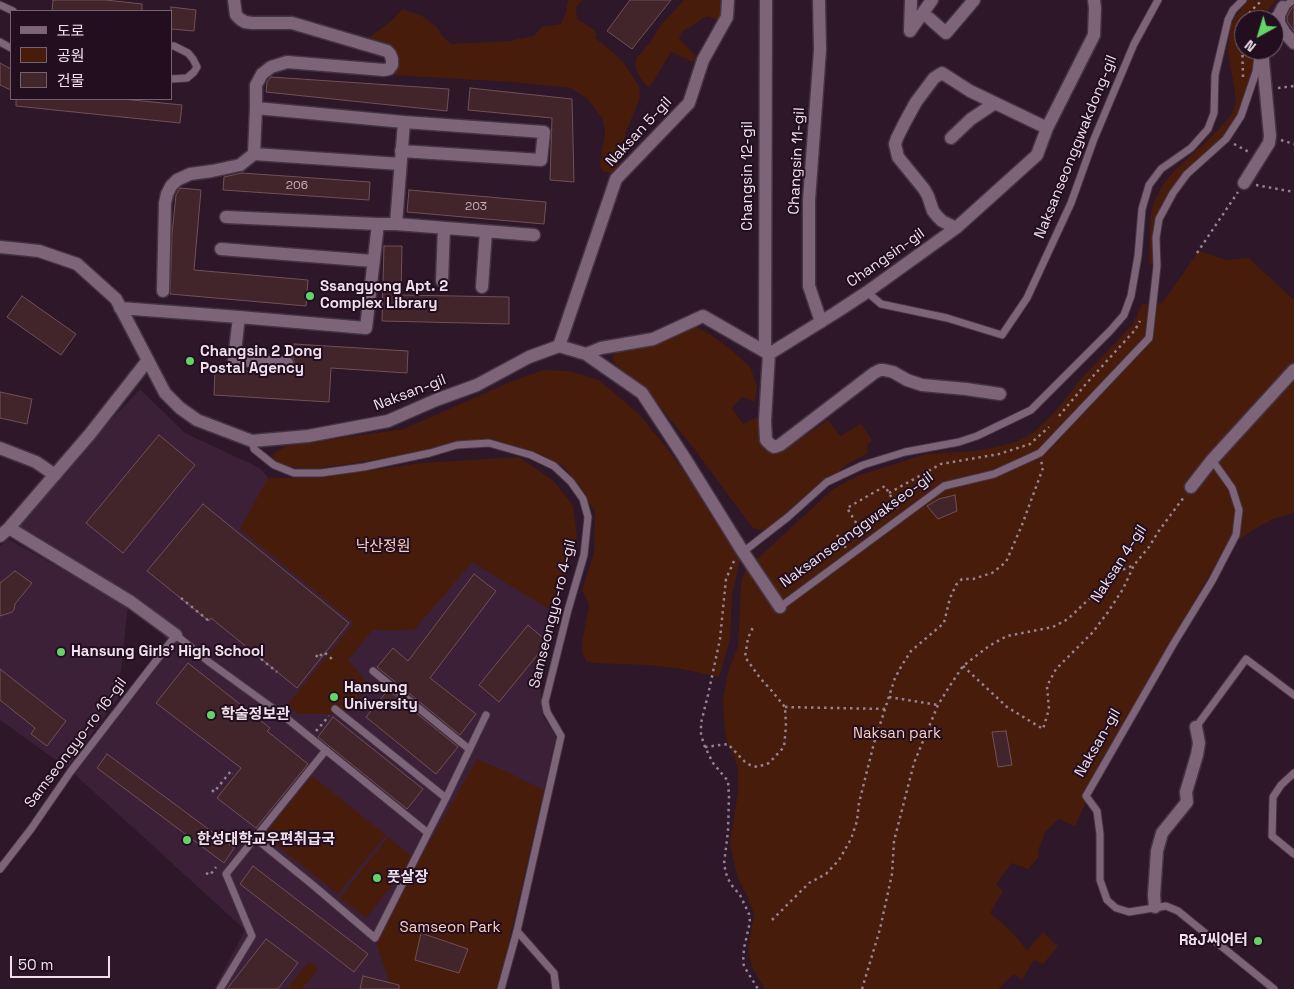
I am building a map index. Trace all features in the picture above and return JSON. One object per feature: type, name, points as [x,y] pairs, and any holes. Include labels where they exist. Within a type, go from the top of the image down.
[{"type":"street","points":[[234,0],[236,15],[245,22],[252,24],[292,23],[387,51],[392,59],[392,65],[389,69],[384,70],[287,62],[271,67],[262,74],[256,85],[254,154]]},
{"type":"street","name":"Naksan 5-gil","points":[[558,346],[616,180],[688,103],[703,60],[727,17],[728,0]]},
{"type":"street","name":"Changsin 12-gil","points":[[766,0],[766,440],[771,446],[780,445],[880,370],[893,372],[906,380],[922,385],[1000,394]]},
{"type":"street","name":"Changsin 11-gil","points":[[819,0],[820,50],[809,200],[809,286],[821,322]]},
{"type":"street","points":[[911,0],[910,31],[932,0]]},
{"type":"street","points":[[929,18],[946,33],[974,0]]},
{"type":"street","name":"Changsin-gil","points":[[767,352],[821,322],[867,292],[956,228],[1037,154],[1046,128],[1094,35],[1094,0]]},
{"type":"street","points":[[1284,25],[1294,43]]},
{"type":"street","points":[[1257,65],[1258,60]]},
{"type":"street","points":[[1244,183],[1269,143],[1267,90],[1262,60]]},
{"type":"street","points":[[956,228],[942,221],[933,210],[924,189],[898,157],[895,144],[916,102],[934,78],[942,73],[970,91],[1046,128]]},
{"type":"street","points":[[951,138],[971,119],[995,103]]},
{"type":"street","points":[[163,291],[165,203],[167,194],[170,186],[177,180],[190,174],[240,165],[254,154],[541,160],[544,132],[404,122],[256,108]]},
{"type":"street","points":[[396,224],[404,122]]},
{"type":"street","points":[[226,217],[396,224],[534,235]]},
{"type":"street","points":[[120,308],[366,328],[378,224]]},
{"type":"street","points":[[442,282],[444,228]]},
{"type":"street","points":[[482,287],[486,231]]},
{"type":"street","name":"Naksan-gil","points":[[0,247],[39,251],[77,264],[116,300],[165,393],[180,408],[197,420],[252,441],[308,436],[388,421],[477,385],[530,356],[558,346]]},
{"type":"street","points":[[220,249],[374,261]]},
{"type":"street","points":[[586,354],[601,348],[653,339],[702,316],[767,352]]},
{"type":"street","points":[[239,317],[234,360],[286,363]]},
{"type":"street","points":[[558,346],[586,354],[642,393],[780,607]]},
{"type":"street","points":[[148,360],[90,434],[4,532],[131,602],[176,635]]},
{"type":"street","points":[[1191,486],[1212,460],[1294,370]]},
{"type":"street","points":[[0,448],[36,462],[55,475]]},
{"type":"street","points":[[1155,907],[1154,895],[1158,850],[1162,833],[1187,802],[1186,792],[1199,743],[1196,727]]},
{"type":"lane","name":"Naksanseonggwakdong-gil","points":[[867,292],[881,304],[947,318],[1002,335],[1027,298],[1072,203],[1094,139],[1134,44],[1158,0]]},
{"type":"lane","points":[[743,552],[827,482],[872,462],[905,452],[959,442],[977,436],[1031,410],[1110,331],[1124,315],[1131,296],[1138,256],[1142,209],[1149,185],[1161,169],[1191,148],[1208,129],[1214,113],[1215,75],[1228,20],[1233,10],[1243,0]]},
{"type":"lane","points":[[172,46],[188,54],[197,67],[187,78],[172,79]]},
{"type":"lane","name":"Naksanseonggwakseo-gil","points":[[780,607],[944,486],[994,474],[1040,454],[1149,338],[1157,266],[1156,238],[1158,219],[1172,193],[1187,174],[1226,139],[1241,116],[1257,65]]},
{"type":"lane","name":"Samseongyo-ro 4-gil","points":[[252,441],[254,449],[274,466],[294,473],[321,473],[364,467],[430,454],[457,445],[489,443],[531,455],[554,466],[571,482],[583,499],[588,517],[584,555],[545,702],[547,712],[561,736],[517,931],[501,989]]},
{"type":"lane","name":"Naksan-gil","points":[[1212,460],[1232,488],[1239,510],[1236,535],[1212,581],[1086,796],[1097,811],[1100,834],[1100,880],[1107,900],[1116,908],[1128,912],[1166,906],[1178,910],[1274,989]]},
{"type":"lane","points":[[176,635],[209,662],[285,717],[428,833]]},
{"type":"lane","name":"Samseongyo-ro 16-gil","points":[[0,869],[71,771],[176,635]]},
{"type":"lane","points":[[1196,727],[1246,659],[1294,696]]},
{"type":"lane","points":[[373,671],[469,749]]},
{"type":"lane","points":[[334,709],[446,798]]},
{"type":"lane","points":[[255,838],[375,938],[486,715]]},
{"type":"lane","points":[[220,989],[252,936],[226,874],[326,750]]},
{"type":"lane","points":[[1294,772],[1281,785],[1274,797],[1272,836],[1294,854]]},
{"type":"lane","points":[[517,931],[554,973],[556,989]]},
{"type":"path","points":[[1252,10],[1262,0]]},
{"type":"path","points":[[1243,60],[1243,82]]},
{"type":"path","points":[[1267,90],[1294,86]]},
{"type":"path","points":[[1226,139],[1260,158]]},
{"type":"path","points":[[1197,253],[1244,183],[1294,192]]},
{"type":"path","points":[[889,493],[941,464],[999,454],[1030,444],[1054,423],[1085,384],[1135,330],[1142,316]]},
{"type":"path","points":[[772,920],[809,884],[826,874],[839,860],[851,839],[858,821],[859,803],[874,743],[895,678],[911,651],[944,623],[950,598],[962,579],[973,579],[992,573],[1006,562],[1043,468],[1040,454]]},
{"type":"path","points":[[864,535],[847,508],[885,486],[900,513]]},
{"type":"path","name":"Naksan 4-gil","points":[[963,666],[1007,707],[1042,729],[1049,709],[1047,686],[1056,669],[1093,632],[1108,612],[1123,589],[1134,565],[1149,547],[1191,486]]},
{"type":"path","points":[[837,535],[844,546]]},
{"type":"path","points":[[743,552],[733,561],[726,579],[720,639],[701,723],[701,735],[704,747],[713,763],[728,781],[730,797],[724,864],[727,877],[732,887],[740,895],[749,914],[750,922],[744,948],[743,963],[758,989]]},
{"type":"path","points":[[862,989],[886,905],[892,874],[894,841],[914,763],[938,705],[963,666],[989,646],[1007,636],[1053,627],[1068,619],[1108,581],[1122,570],[1134,565]]},
{"type":"path","points":[[181,598],[209,621]]},
{"type":"path","points":[[704,747],[728,744],[745,762],[757,767],[769,763],[784,747],[785,707],[745,658],[748,638],[754,625]]},
{"type":"path","points":[[316,657],[319,653],[322,656]]},
{"type":"path","points":[[325,653],[332,659]]},
{"type":"path","points":[[261,659],[277,672]]},
{"type":"path","points":[[889,697],[938,705]]},
{"type":"path","points":[[785,707],[885,709]]},
{"type":"path","points":[[311,738],[334,709]]},
{"type":"path","points":[[212,790],[214,792],[231,771],[233,773]]},
{"type":"path","points":[[206,873],[210,875],[216,866]]},
{"type":"shaded area","name":"Hansung University","points":[[140,389],[185,433],[260,468],[271,481],[573,537],[555,606],[540,680],[542,714],[556,737],[498,989],[214,989],[245,930],[71,771],[169,641],[165,638],[159,623],[9,528]]},
{"type":"shaded area","name":"Hansung Girls’ High School","points":[[8,539],[128,606],[118,698],[67,768],[0,720],[0,546]]},
{"type":"green space","points":[[568,0],[582,0],[576,8],[577,19],[593,29],[597,34],[595,38],[623,62],[639,86],[640,98],[626,132],[618,167],[613,174],[602,171],[600,164],[605,133],[603,120],[589,100],[571,88],[513,82],[391,75],[397,66],[398,54],[391,46],[368,38],[389,23],[403,9],[422,16],[437,27],[442,36],[451,44],[509,41],[533,36],[542,27],[561,24]]},
{"type":"green space","points":[[684,0],[726,0],[724,12],[718,20],[707,16],[682,32],[679,39],[696,56],[693,62],[671,52],[650,87],[647,86],[639,76],[635,66],[636,59],[661,25]]},
{"type":"green space","points":[[1248,0],[1277,0],[1268,10],[1240,10]]},
{"type":"green space","points":[[1234,19],[1234,60],[1257,60],[1241,116],[1226,139],[1187,175],[1159,219],[1157,266],[1149,264],[1151,213],[1162,186],[1175,170],[1231,116],[1236,102],[1228,52],[1230,28]]},
{"type":"green space","name":"Naksan park","points":[[1199,251],[1226,260],[1249,258],[1294,300],[1294,513],[1273,519],[1231,545],[1203,585],[1100,772],[1075,826],[1059,819],[1046,831],[1038,850],[1039,857],[1028,869],[1012,863],[996,884],[1003,891],[990,913],[1010,930],[1027,950],[1043,932],[1058,946],[1043,964],[1034,960],[1022,980],[1014,974],[1000,989],[765,989],[752,967],[749,955],[754,914],[738,878],[730,843],[738,792],[738,770],[725,732],[723,700],[728,672],[738,646],[741,585],[745,570],[832,490],[857,476],[926,454],[992,448],[1016,442],[1034,432],[1054,413],[1082,378],[1133,324],[1142,304],[1162,303]]},
{"type":"green space","points":[[687,327],[697,327],[711,335],[750,367],[757,386],[755,402],[742,397],[732,408],[743,424],[757,417],[761,441],[768,452],[779,451],[828,420],[840,436],[861,424],[872,440],[867,445],[867,454],[849,463],[767,530],[759,530],[752,527],[695,450],[647,390],[617,366],[612,358],[619,348]]},
{"type":"green space","points":[[543,370],[569,371],[599,380],[639,414],[690,480],[740,560],[732,595],[730,640],[719,677],[682,669],[586,661],[582,644],[589,604],[582,590],[594,553],[595,512],[581,489],[564,467],[542,455],[492,440],[461,441],[410,455],[312,469],[288,467],[279,464],[272,455],[286,446],[404,429],[510,382]]},
{"type":"green space","name":"낙산정원","points":[[519,457],[554,481],[573,506],[577,536],[567,572],[557,597],[549,609],[472,562],[414,630],[373,630],[348,660],[369,685],[346,714],[299,714],[287,705],[354,623],[240,529],[268,478],[318,478],[421,463]]},
{"type":"green space","name":"Samseon Park","points":[[477,759],[544,790],[498,989],[391,989],[375,938]]},
{"type":"green space","points":[[312,776],[386,835],[338,894],[264,835]]},
{"type":"green space","name":"풋살장","points":[[388,837],[414,858],[366,918],[340,898]]},
{"type":"green space","points":[[309,962],[318,969],[302,989],[287,989]]},
{"type":"building","points":[[53,0],[106,0],[142,4],[142,10],[52,10]]},
{"type":"building","points":[[630,0],[671,0],[632,49],[607,31]]},
{"type":"building","points":[[1294,6],[1294,31],[1287,21],[1287,17]]},
{"type":"building","points":[[171,7],[196,10],[194,31],[172,29]]},
{"type":"building","points":[[0,63],[10,68],[10,90],[0,85]]},
{"type":"building","points":[[271,77],[449,89],[447,111],[266,92],[267,82]]},
{"type":"building","points":[[470,88],[572,99],[574,182],[550,180],[552,118],[468,110]]},
{"type":"building","points":[[16,100],[133,100],[182,105],[180,123],[16,106]]},
{"type":"building","points":[[242,173],[370,182],[369,200],[223,190],[224,177]]},
{"type":"building","points":[[180,188],[201,190],[194,270],[308,280],[306,306],[170,294],[172,234],[176,195]]},
{"type":"building","points":[[409,190],[546,202],[544,224],[407,212]]},
{"type":"building","points":[[384,246],[402,246],[401,295],[509,297],[509,324],[382,321]]},
{"type":"building","points":[[22,296],[76,334],[61,355],[7,317]]},
{"type":"building","points":[[294,344],[408,351],[407,373],[331,368],[329,402],[214,395],[215,369],[292,374],[295,364],[293,358]]},
{"type":"building","points":[[0,392],[32,399],[27,424],[0,418]]},
{"type":"building","points":[[159,435],[195,465],[123,553],[86,523]]},
{"type":"building","points":[[955,495],[957,511],[938,519],[927,506],[939,499]]},
{"type":"building","points":[[203,504],[349,623],[297,688],[211,618],[209,621],[147,571]]},
{"type":"building","points":[[15,571],[32,583],[15,604],[14,610],[0,616],[0,583]]},
{"type":"building","points":[[474,574],[496,591],[430,678],[476,714],[460,735],[377,667],[393,648],[408,661]]},
{"type":"building","points":[[528,625],[548,642],[499,702],[479,685]]},
{"type":"building","points":[[188,663],[270,728],[267,731],[308,764],[256,828],[217,798],[241,768],[156,703]]},
{"type":"building","points":[[0,669],[66,721],[47,746],[31,734],[35,728],[0,700]]},
{"type":"building","points":[[388,690],[458,747],[436,774],[366,717]]},
{"type":"building","points":[[333,717],[423,789],[407,809],[318,737]]},
{"type":"building","points":[[1006,731],[1012,765],[998,767],[992,732]]},
{"type":"building","points":[[107,754],[234,848],[224,863],[97,768]]},
{"type":"building","points":[[253,866],[368,954],[354,972],[240,884]]},
{"type":"building","points":[[421,933],[468,949],[459,973],[415,960]]},
{"type":"building","points":[[266,939],[298,963],[278,989],[227,989]]},
{"type":"building","points":[[363,976],[399,985],[399,989],[360,989]]},
{"type":"place","name":"Ssangyong Apt. 2 Complex Library","points":[[310,296]]},
{"type":"place","name":"Changsin 2 Dong Postal Agency","points":[[190,361]]},
{"type":"place","name":"Hansung Girls’ High School","points":[[61,652]]},
{"type":"place","name":"Hansung University","points":[[334,697]]},
{"type":"place","name":"학술정보관","points":[[211,715]]},
{"type":"place","name":"한성대학교우편취급국","points":[[187,840]]},
{"type":"place","name":"풋살장","points":[[377,878]]},
{"type":"place","name":"R&J씨어터","points":[[1258,941]]}]
